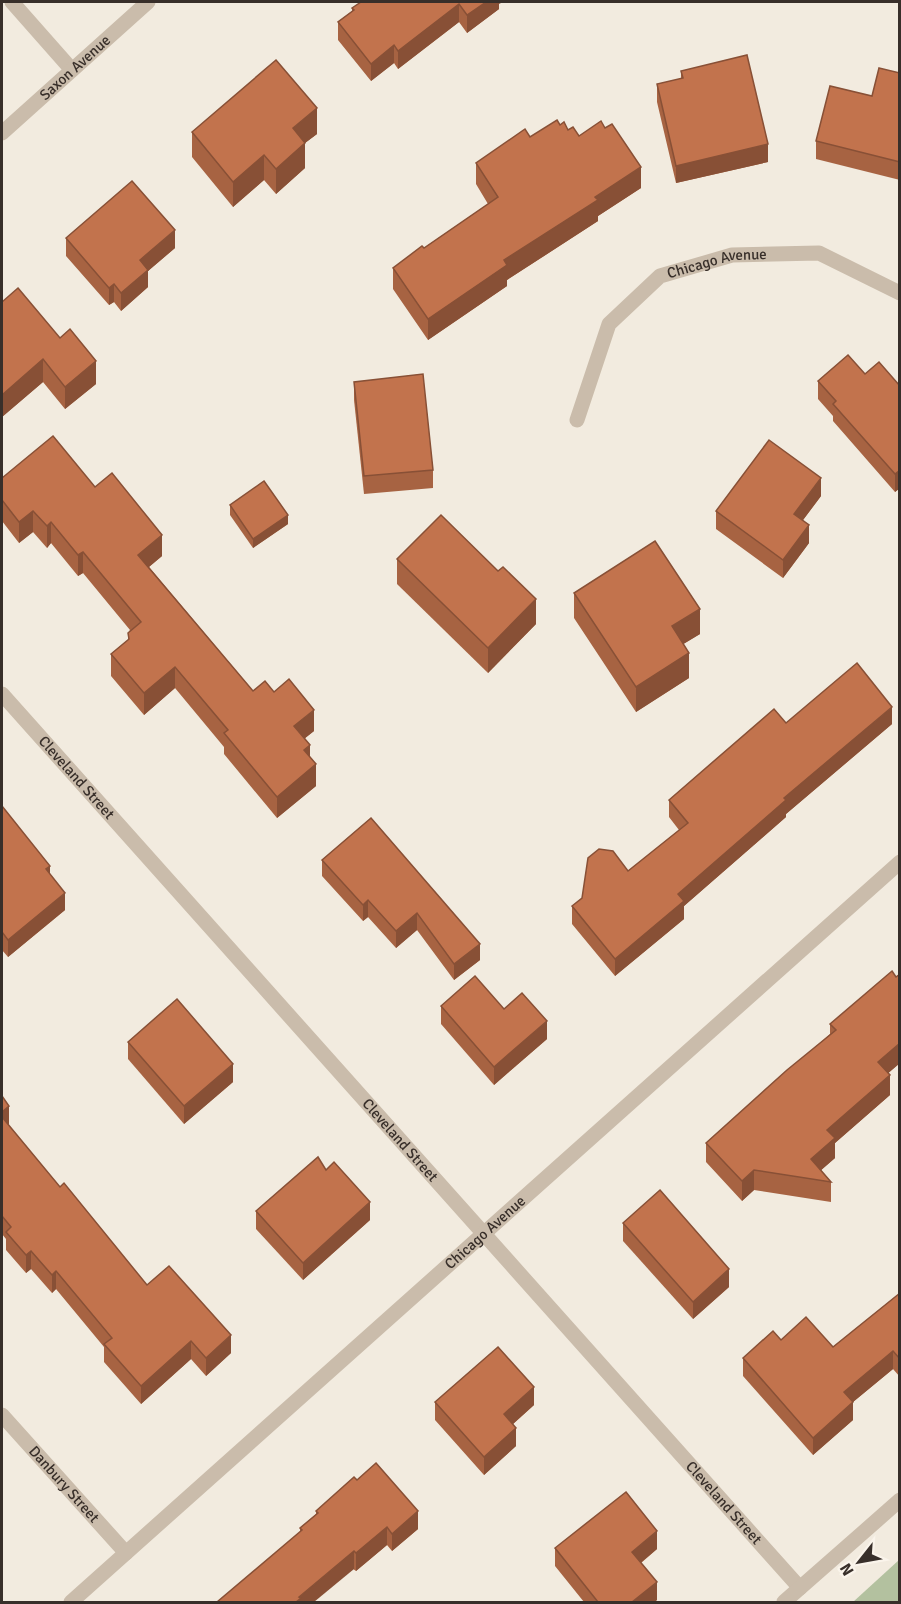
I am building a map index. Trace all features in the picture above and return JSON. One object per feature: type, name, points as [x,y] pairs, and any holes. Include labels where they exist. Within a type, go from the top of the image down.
[{"type":"street","points":[[12,2],[72,70]]},
{"type":"street","name":"Saxon Avenue","points":[[2,133],[148,2]]},
{"type":"street","name":"Chicago Avenue","points":[[577,420],[609,324],[660,276],[732,255],[819,253],[900,292]]},
{"type":"street","name":"Cleveland Street","points":[[2,694],[800,1588]]},
{"type":"street","name":"Chicago Avenue","points":[[71,1602],[485,1235],[900,862]]},
{"type":"street","name":"Danbury Street","points":[[2,1415],[126,1553]]},
{"type":"street","points":[[784,1602],[900,1500]]},
{"type":"green space","points":[[899,1560],[899,1602],[853,1602]]},
{"type":"building","points":[[361,2],[486,2],[467,15],[459,4],[398,51],[394,45],[371,64],[338,22]]},
{"type":"building","points":[[747,55],[768,144],[676,166],[657,84],[683,78],[681,71]]},
{"type":"building","points":[[276,60],[317,108],[293,128],[305,143],[276,169],[264,155],[233,182],[192,132]]},
{"type":"building","points":[[879,68],[900,73],[900,162],[816,141],[830,86],[872,96]]},
{"type":"building","points":[[557,120],[560,125],[564,122],[568,130],[573,127],[579,136],[601,121],[605,128],[612,124],[641,167],[595,197],[598,200],[504,260],[507,265],[428,319],[393,268],[422,246],[424,248],[498,197],[476,163],[525,129],[530,137]]},
{"type":"building","points":[[132,181],[175,230],[140,260],[148,270],[121,293],[114,284],[109,288],[66,238]]},
{"type":"building","points":[[18,288],[60,338],[70,329],[96,361],[65,387],[43,359],[2,395],[2,302]]},
{"type":"building","points":[[848,355],[865,374],[879,362],[900,386],[900,470],[895,474],[833,404],[836,401],[818,381]]},
{"type":"building","points":[[423,374],[433,470],[364,476],[354,382]]},
{"type":"building","points":[[53,436],[95,487],[112,473],[162,535],[138,555],[253,691],[265,681],[274,692],[289,679],[314,710],[294,726],[310,745],[304,750],[316,764],[277,797],[224,733],[228,730],[175,667],[144,693],[111,654],[129,639],[128,633],[141,622],[83,552],[78,555],[51,522],[47,526],[33,511],[19,522],[2,500],[2,478]]},
{"type":"building","points":[[769,440],[821,478],[794,514],[809,525],[783,560],[716,511]]},
{"type":"building","points":[[264,481],[288,515],[253,539],[230,505]]},
{"type":"building","points":[[441,515],[498,571],[503,567],[536,599],[488,648],[397,559]]},
{"type":"building","points":[[655,541],[700,609],[672,626],[689,653],[636,687],[574,593]]},
{"type":"building","points":[[857,663],[892,707],[784,798],[786,800],[678,894],[684,901],[615,959],[572,906],[582,898],[588,858],[599,849],[613,851],[628,871],[688,823],[669,800],[774,709],[786,723]]},
{"type":"building","points":[[2,806],[50,866],[46,869],[65,893],[8,940],[2,932]]},
{"type":"building","points":[[371,818],[480,944],[454,964],[417,913],[396,931],[368,900],[363,905],[322,860]]},
{"type":"building","points":[[892,971],[896,977],[900,974],[900,1043],[878,1062],[890,1075],[827,1130],[835,1138],[811,1159],[831,1182],[754,1170],[742,1181],[706,1143],[787,1070],[836,1030],[830,1024]]},
{"type":"building","points":[[475,976],[504,1009],[522,993],[547,1021],[494,1067],[441,1006]]},
{"type":"building","points":[[177,999],[233,1064],[184,1106],[128,1042]]},
{"type":"building","points":[[2,1096],[9,1106],[2,1112]]},
{"type":"building","points":[[2,1117],[60,1187],[64,1183],[147,1285],[169,1266],[231,1335],[206,1358],[191,1341],[141,1386],[104,1344],[112,1338],[56,1271],[52,1275],[31,1251],[26,1255],[6,1232],[11,1227],[2,1216]]},
{"type":"building","points":[[318,1157],[326,1170],[334,1162],[370,1202],[303,1263],[256,1211]]},
{"type":"building","points":[[660,1190],[729,1269],[693,1302],[623,1223]]},
{"type":"building","points":[[900,1293],[900,1359],[893,1351],[844,1392],[853,1402],[813,1438],[743,1358],[773,1331],[781,1340],[806,1317],[833,1347]]},
{"type":"building","points":[[498,1347],[534,1387],[504,1414],[516,1428],[484,1457],[435,1402]]},
{"type":"building","points":[[376,1463],[418,1511],[392,1534],[387,1527],[356,1553],[354,1551],[296,1602],[217,1602],[302,1530],[300,1528],[318,1513],[316,1511],[354,1477],[357,1480]]},
{"type":"building","points":[[626,1492],[657,1531],[632,1552],[657,1582],[632,1602],[598,1602],[555,1548]]}]
